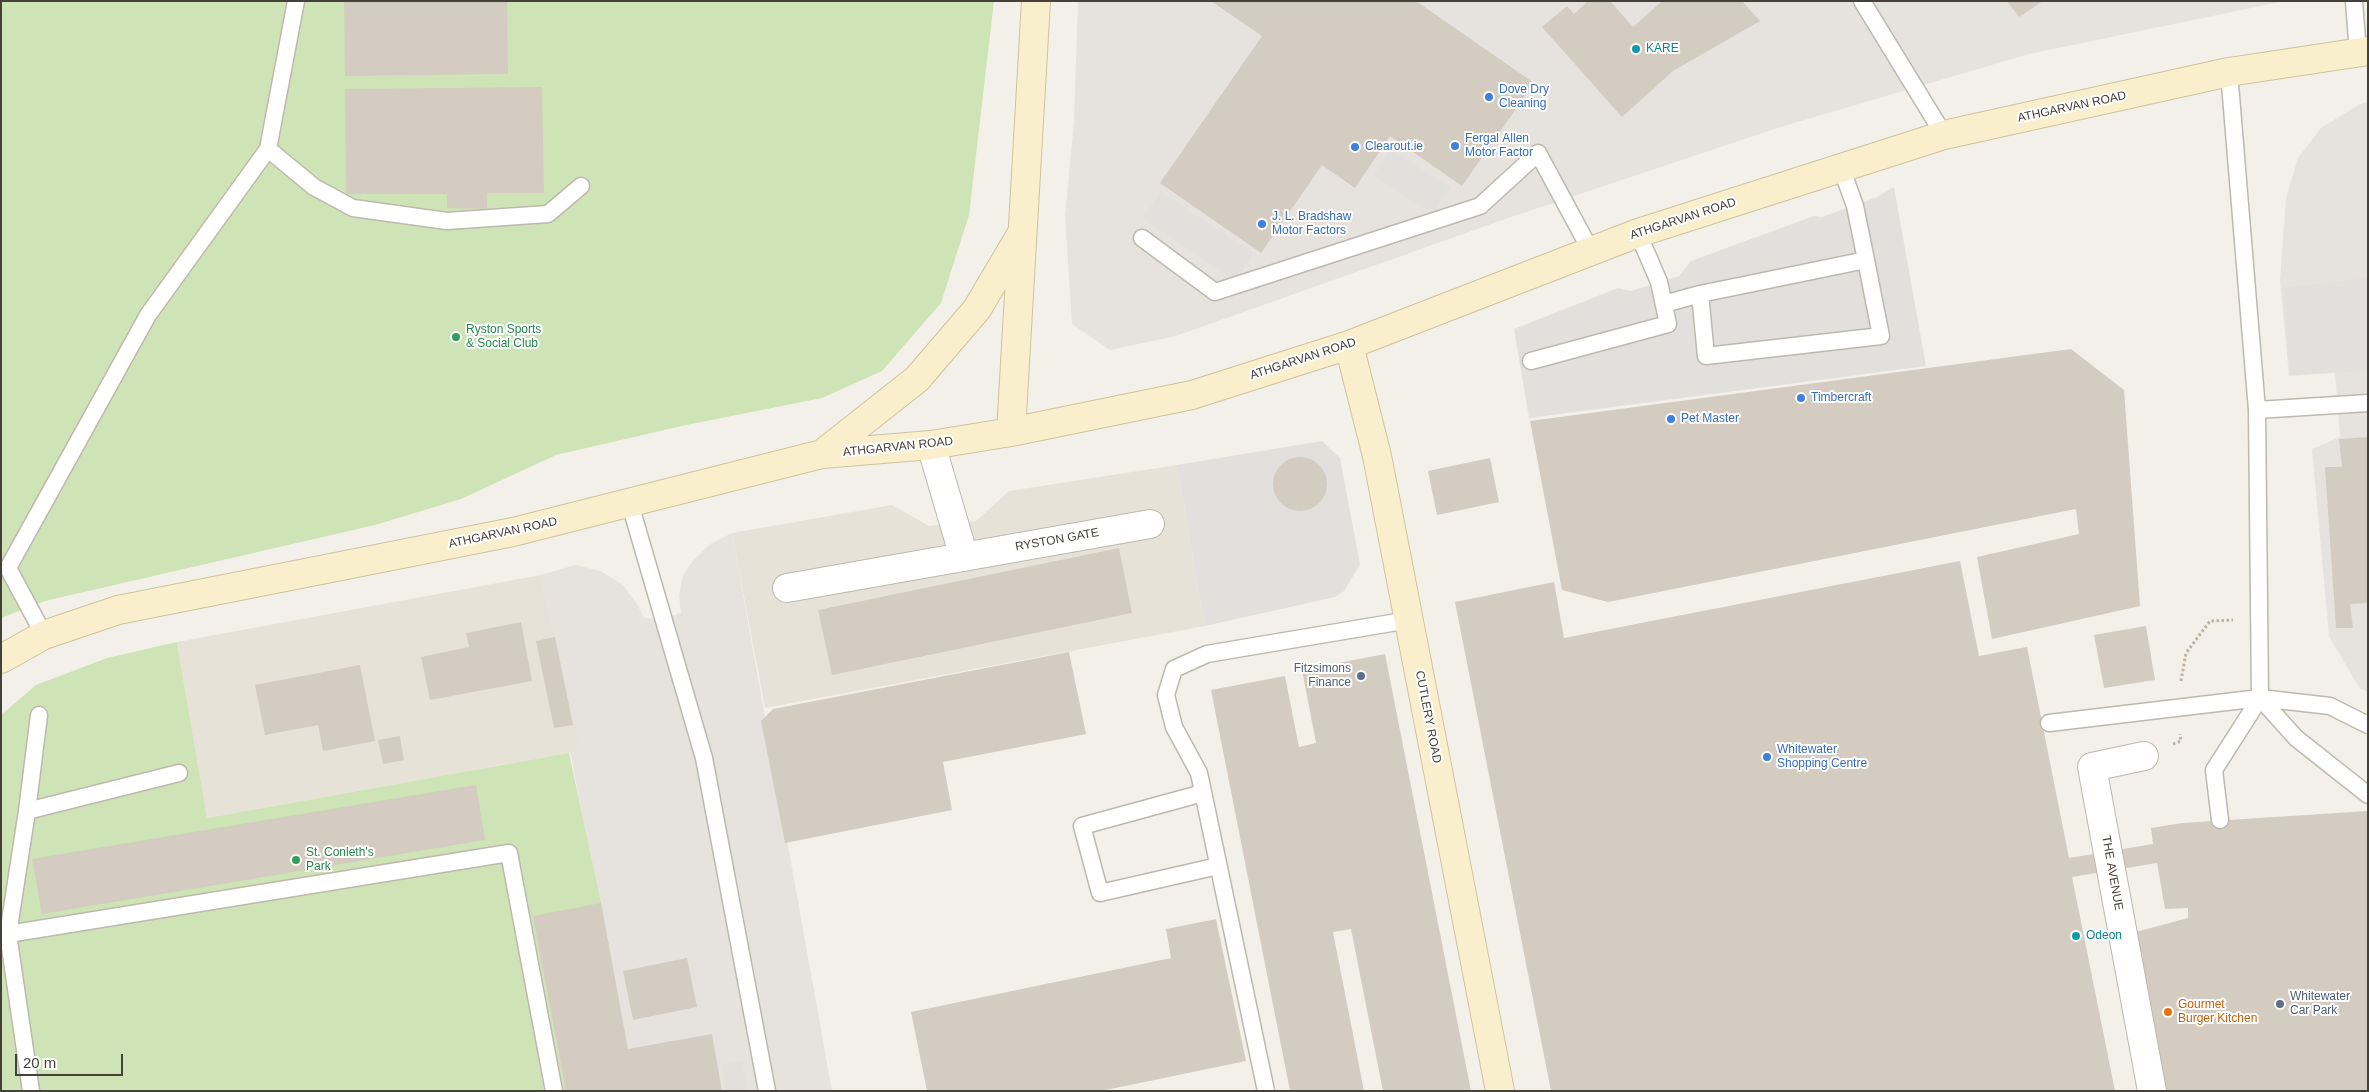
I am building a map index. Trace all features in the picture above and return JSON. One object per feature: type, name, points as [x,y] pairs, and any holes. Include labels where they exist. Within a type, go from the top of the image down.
[{"type":"main road","points":[[1011,432],[1036,1]]},
{"type":"main road","name":"ATHGARVAN ROAD","points":[[1,659],[44,635],[118,610],[513,532],[822,454],[931,445],[1011,432],[1192,394],[1349,345],[1638,233],[1944,135],[2228,72],[2363,52]]},
{"type":"main road","points":[[822,454],[917,379],[978,309],[1024,228]]},
{"type":"main road","name":"CUTLERY ROAD","points":[[1349,345],[1377,456],[1500,1091]]},
{"type":"street","points":[[931,445],[964,557]]},
{"type":"street","name":"RYSTON GATE","points":[[787,588],[1150,524]]},
{"type":"street","name":"THE AVENUE","points":[[2152,1091],[2092,767],[2156,751]]},
{"type":"lane","points":[[44,635],[8,568],[148,315],[268,149],[296,1]]},
{"type":"lane","points":[[1862,1],[1944,135]]},
{"type":"lane","points":[[2354,1],[2363,52]]},
{"type":"lane","points":[[2220,820],[2214,770],[2260,698],[2258,410],[2228,72]]},
{"type":"lane","points":[[268,149],[314,187],[353,208],[429,219],[447,221],[548,214],[581,186]]},
{"type":"lane","points":[[1142,238],[1216,292],[1480,206],[1538,153],[1590,251]]},
{"type":"lane","points":[[1700,294],[1706,356],[1881,336],[1855,206],[1842,167]]},
{"type":"lane","points":[[1531,360],[1668,324],[1659,282],[1638,233]]},
{"type":"lane","points":[[1664,304],[1700,294],[1866,260]]},
{"type":"lane","points":[[2258,410],[2368,403]]},
{"type":"lane","points":[[630,504],[704,758],[767,1091]]},
{"type":"lane","points":[[1266,1091],[1198,773],[1174,727],[1166,696],[1174,669],[1206,654],[1409,620]]},
{"type":"lane","points":[[2260,698],[2296,738],[2368,796]]},
{"type":"lane","points":[[2049,723],[2260,698],[2330,706],[2368,725]]},
{"type":"lane","points":[[31,1091],[8,934],[38,715]]},
{"type":"lane","points":[[26,811],[179,773]]},
{"type":"lane","points":[[1203,793],[1082,826],[1100,893],[1218,866]]},
{"type":"lane","points":[[8,934],[509,853],[554,1091]]},
{"type":"path","points":[[2156,751],[2181,741],[2175,708],[2186,653],[2210,621],[2258,619]]},
{"type":"shaded area","points":[[1078,1],[2285,1],[2029,54],[1777,128],[1511,217],[1176,336],[1110,350],[1072,324],[1065,216],[1074,121]]},
{"type":"shaded area","points":[[2368,102],[2368,692],[2360,689],[2329,636],[2312,449],[2340,437],[2335,373],[2289,376],[2280,280],[2286,198],[2298,158],[2321,128],[2360,104]]},
{"type":"shaded area","points":[[1391,149],[1450,188],[1433,214],[1374,175]]},
{"type":"shaded area","points":[[1894,187],[1926,366],[1529,418],[1514,329],[1618,288],[1631,291],[1679,276],[1691,261],[1814,216],[1822,217],[1877,197]]},
{"type":"shaded area","points":[[1161,191],[1253,253],[1235,280],[1143,218]]},
{"type":"shaded area","points":[[2368,278],[2368,371],[2290,375],[2283,288]]},
{"type":"shaded area","points":[[1322,441],[1340,458],[1360,565],[1344,591],[1335,597],[1205,626],[1177,465]]},
{"type":"shaded area","points":[[1177,465],[1205,626],[765,708],[732,533],[892,505],[929,526],[976,521],[1009,491]]},
{"type":"shaded area","points":[[732,533],[832,1091],[636,1091],[570,751],[580,747],[541,575],[575,565],[601,571],[623,585],[637,604],[644,618],[662,619],[681,613],[679,596],[683,575],[691,563],[710,544]]},
{"type":"shaded area","points":[[541,575],[581,748],[569,753],[207,818],[177,642]]},
{"type":"shaded area","points":[[742,1061],[748,1091],[726,1091],[722,1065]]},
{"type":"green space","name":"Ryston Sports & Social Club","points":[[1,1],[994,1],[969,215],[941,303],[882,371],[822,398],[686,425],[556,455],[461,499],[375,525],[45,601],[1,618]]},
{"type":"green space","name":"St. Conleth's Park","points":[[177,642],[207,818],[569,753],[601,903],[635,1091],[1,1091],[1,715],[36,685],[107,658]]},
{"type":"building","points":[[344,1],[507,1],[508,74],[345,76]]},
{"type":"building","points":[[1211,1],[1416,1],[1534,83],[1462,186],[1390,136],[1355,188],[1322,165],[1261,253],[1160,183],[1262,36]]},
{"type":"building","name":"KARE","points":[[1588,1],[1610,1],[1633,27],[1662,1],[1742,1],[1760,21],[1673,71],[1622,117],[1542,27],[1567,6],[1574,14]]},
{"type":"building","points":[[2007,1],[2043,1],[2019,17]]},
{"type":"building","points":[[542,87],[544,193],[487,193],[487,209],[447,208],[447,194],[346,194],[345,89]]},
{"type":"building","points":[[2071,349],[2124,390],[2140,606],[1992,639],[1977,557],[2079,534],[2076,509],[1608,602],[1562,590],[1530,421]]},
{"type":"building","points":[[2368,437],[2368,603],[2350,604],[2353,628],[2336,628],[2325,467],[2342,467],[2339,439]]},
{"type":"building","points":[[1300,457],[1310,459],[1319,465],[1325,474],[1327,484],[1325,494],[1319,503],[1310,509],[1300,511],[1290,509],[1281,503],[1275,494],[1273,484],[1275,474],[1281,465],[1290,459]]},
{"type":"building","points":[[1490,458],[1499,502],[1437,515],[1428,471]]},
{"type":"building","points":[[1119,548],[1132,613],[832,675],[818,610]]},
{"type":"building","name":"Whitewater Shopping Centre","points":[[1960,561],[1979,656],[2027,647],[2069,858],[2153,844],[2151,828],[2182,823],[2368,811],[2368,1091],[2156,1091],[2128,934],[2188,918],[2188,908],[2165,909],[2157,863],[2072,877],[2115,1091],[1551,1091],[1455,602],[1554,582],[1564,638]]},
{"type":"building","points":[[521,622],[532,681],[430,700],[421,657],[469,647],[466,633]]},
{"type":"building","points":[[2146,626],[2155,680],[2104,688],[2094,635]]},
{"type":"building","points":[[555,637],[573,725],[554,728],[536,641]]},
{"type":"building","points":[[1069,652],[1086,734],[943,762],[952,810],[785,843],[761,721],[773,709]]},
{"type":"building","points":[[1385,654],[1471,1091],[1383,1091],[1351,929],[1333,932],[1364,1091],[1290,1091],[1211,690],[1285,676],[1299,747],[1316,743],[1302,670]]},
{"type":"building","points":[[360,665],[375,741],[323,751],[318,725],[265,735],[255,685]]},
{"type":"building","points":[[400,736],[404,760],[383,764],[378,740]]},
{"type":"building","points":[[476,785],[485,840],[42,914],[32,859]]},
{"type":"building","points":[[601,903],[628,1049],[712,1034],[722,1091],[566,1091],[533,916]]},
{"type":"building","points":[[1216,919],[1246,1061],[1101,1091],[927,1091],[911,1012],[1171,958],[1166,929]]},
{"type":"building","points":[[687,958],[697,1007],[633,1020],[623,971]]},
{"type":"place","name":"KARE","points":[[1636,49]]},
{"type":"place","name":"Dove Dry Cleaning","points":[[1489,97]]},
{"type":"place","name":"Fergal Allen Motor Factor","points":[[1455,146]]},
{"type":"place","name":"Clearout.ie","points":[[1355,147]]},
{"type":"place","name":"J. L. Bradshaw Motor Factors","points":[[1262,224]]},
{"type":"place","name":"Ryston Sports & Social Club","points":[[456,337]]},
{"type":"place","name":"Timbercraft","points":[[1801,398]]},
{"type":"place","name":"Pet Master","points":[[1671,419]]},
{"type":"place","name":"Fitzsimons Finance","points":[[1361,676]]},
{"type":"place","name":"Whitewater Shopping Centre","points":[[1767,757]]},
{"type":"place","name":"St. Conleth's Park","points":[[296,860]]},
{"type":"place","name":"Odeon","points":[[2076,936]]},
{"type":"place","name":"Whitewater Car Park","points":[[2280,1004]]},
{"type":"place","name":"Gourmet Burger Kitchen","points":[[2168,1012]]}]
